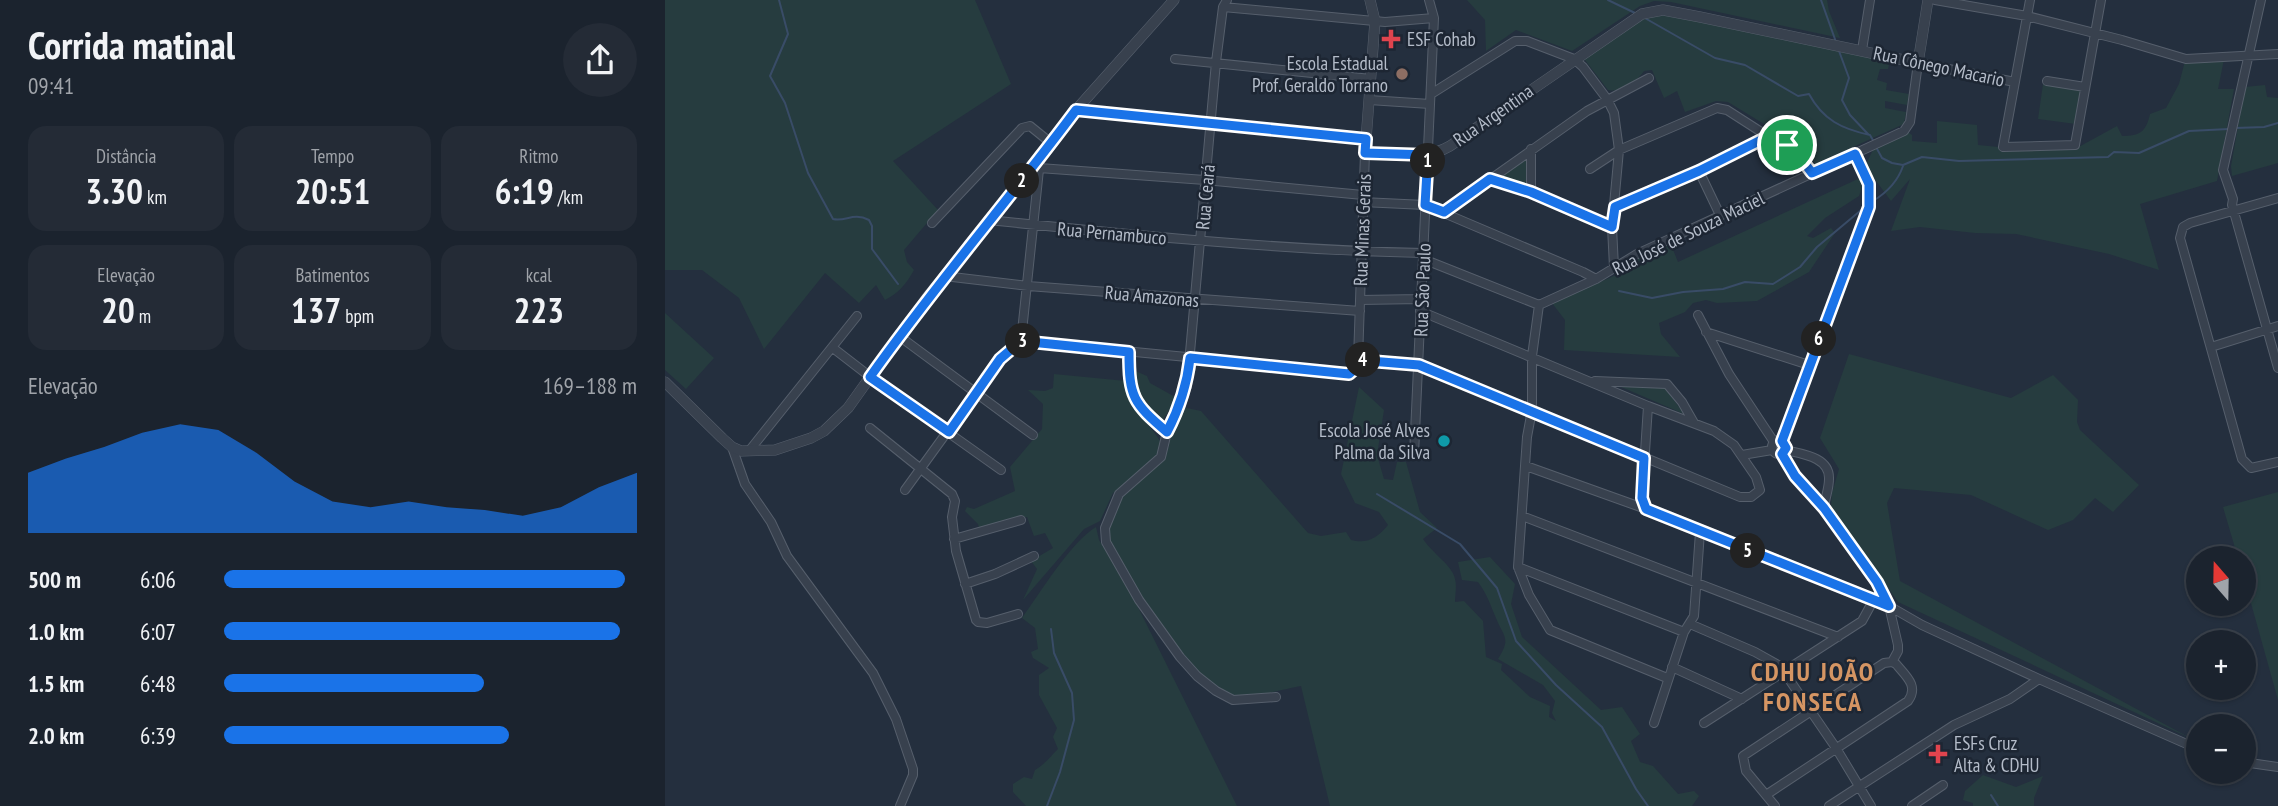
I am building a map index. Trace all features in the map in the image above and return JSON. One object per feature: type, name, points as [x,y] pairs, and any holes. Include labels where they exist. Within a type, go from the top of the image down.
[{"type":"street","points":[[732,447],[749,452],[785,447],[824,431],[848,408],[988,220],[1039,164],[1076,110],[1174,0]]},
{"type":"street","name":"Rua Minas Gerais","points":[[1358,360],[1365,153],[1375,21],[1370,0]]},
{"type":"street","name":"Rua São Paulo","points":[[1414,455],[1434,18],[1429,0]]},
{"type":"street","points":[[1862,50],[1870,0]]},
{"type":"street","points":[[1918,63],[1928,0]]},
{"type":"street","points":[[1935,0],[2027,16],[2186,59],[2278,54]]},
{"type":"street","points":[[2030,0],[2003,147],[2075,145],[2101,0]]},
{"type":"street","points":[[2261,0],[2223,170],[2278,368]]},
{"type":"street","points":[[1225,4],[1375,21],[1434,18]]},
{"type":"street","name":"Rua Ceará","points":[[1225,4],[1216,62],[1187,386],[1179,410],[1167,432],[1160,457],[1119,494],[1105,528],[1106,542],[1139,600],[1197,676],[1233,700],[1276,698]]},
{"type":"street","name":"Rua Cônego Macario","points":[[1574,59],[1630,20],[1652,11],[1700,17],[2015,82]]},
{"type":"street","points":[[1369,100],[1430,99],[1509,43],[1521,40],[1574,59],[1583,67],[1615,113],[1619,150],[1612,227],[1614,267]]},
{"type":"street","points":[[1175,59],[1371,79]]},
{"type":"street","name":"Rua Argentina","points":[[1365,153],[1428,155],[1439,152],[1574,59]]},
{"type":"street","name":"Rua José de Souza Maciel","points":[[1539,305],[1596,279],[1637,254],[1904,131],[1910,122],[1918,63]]},
{"type":"street","points":[[1444,212],[1531,149],[1607,99],[1649,78]]},
{"type":"street","points":[[2047,81],[2085,87]]},
{"type":"street","points":[[1590,169],[1619,150],[1717,108],[1727,110],[1787,145],[1799,155],[1812,173]]},
{"type":"street","points":[[1076,110],[1366,139]]},
{"type":"street","points":[[932,223],[1021,128],[1030,125],[1051,143]]},
{"type":"street","points":[[1615,207],[1699,171],[1769,136]]},
{"type":"street","points":[[1531,149],[1531,192]]},
{"type":"street","points":[[1824,508],[1829,476],[1827,468],[1813,457],[1784,452],[1776,454],[1776,444],[1869,207],[1869,184],[1855,154]]},
{"type":"street","points":[[1039,164],[1425,205],[1596,279]]},
{"type":"street","points":[[905,490],[1000,359],[1021,341],[1039,164]]},
{"type":"street","points":[[1699,171],[1720,215]]},
{"type":"street","points":[[1490,179],[1531,192],[1612,227]]},
{"type":"street","points":[[2278,198],[2233,207],[2190,223],[2183,228],[2180,238],[2242,459],[2251,468],[2278,462]]},
{"type":"street","name":"Rua Pernambuco","points":[[988,220],[1201,240],[1423,256]]},
{"type":"street","points":[[1423,256],[1539,305],[1532,356],[1532,411],[1527,437],[1518,567],[1529,595],[1550,630],[1667,678]]},
{"type":"street","name":"Rua Amazonas","points":[[944,276],[1028,286],[1360,311]]},
{"type":"street","points":[[1360,300],[1421,299]]},
{"type":"street","points":[[1021,341],[1349,374],[1357,367],[1358,360],[1419,365],[1740,497],[1751,497],[1760,490],[1742,455],[1727,438],[1694,422],[1648,406],[1420,311]]},
{"type":"street","points":[[1697,315],[1729,374],[1776,444]]},
{"type":"street","points":[[749,452],[857,316]]},
{"type":"street","points":[[2211,346],[2278,326]]},
{"type":"street","points":[[1706,332],[1809,365]]},
{"type":"street","points":[[899,336],[1033,435]]},
{"type":"street","points":[[833,348],[1002,470]]},
{"type":"street","points":[[1129,352],[1129,379],[1133,395],[1141,410],[1167,432]]},
{"type":"street","points":[[1592,381],[1667,384],[1694,422]]},
{"type":"street","points":[[665,382],[732,447],[745,484],[771,522],[787,556],[873,673],[896,719],[913,769],[900,806]]},
{"type":"street","points":[[1646,509],[1642,498],[1648,406]]},
{"type":"street","points":[[870,428],[952,495],[955,501],[952,517],[954,539],[976,620],[987,623],[1018,614]]},
{"type":"street","points":[[1742,455],[1776,444],[1786,445],[1784,452],[1795,476],[1824,508],[1877,582],[1889,606],[1898,645],[1898,651],[1890,662],[1811,710],[1743,756],[1746,771],[1775,806]]},
{"type":"street","points":[[1526,466],[1646,509],[1889,606],[1922,625],[2186,744]]},
{"type":"street","points":[[1522,516],[1838,637]]},
{"type":"street","points":[[954,539],[1021,520]]},
{"type":"street","points":[[1654,723],[1683,632],[1694,616],[1700,532]]},
{"type":"street","points":[[965,584],[1034,556]]},
{"type":"street","points":[[1518,567],[1683,632]]},
{"type":"street","points":[[1704,723],[1862,621],[1873,601]]},
{"type":"street","points":[[1691,624],[1769,659],[1785,672],[1871,806]]},
{"type":"street","points":[[1766,795],[1908,701],[1913,689],[1909,680],[1890,662]]},
{"type":"street","points":[[1672,667],[1742,699]]},
{"type":"street","points":[[1829,806],[1954,725],[2010,699],[2039,679]]},
{"type":"street","points":[[2256,764],[2278,767]]},
{"type":"street","points":[[1912,806],[1943,785]]},
{"type":"green space","points":[[665,0],[975,0],[1011,84],[893,161],[938,210],[904,250],[907,262],[914,270],[895,294],[885,300],[876,285],[859,303],[825,273],[764,349],[739,298],[702,270],[665,270]]},
{"type":"green space","points":[[1467,0],[1827,0],[1840,38],[1671,2],[1654,1],[1640,6],[1572,51],[1516,30],[1486,51],[1485,20]]},
{"type":"green space","points":[[1667,13],[1890,60],[1888,69],[1880,69],[1877,80],[1887,83],[1886,90],[1909,94],[1907,105],[1885,101],[1885,108],[1906,112],[1904,124],[1815,164],[1797,144],[1728,102],[1716,101],[1685,112],[1677,91],[1664,98],[1652,70],[1644,71],[1633,83],[1623,88],[1608,90],[1585,60],[1586,54],[1640,19]]},
{"type":"green space","points":[[2224,59],[2218,89],[2234,89],[2217,181],[2140,204],[2159,270],[2109,254],[2016,234],[1920,227],[1891,231],[1910,179],[1891,201],[1865,166],[1873,150],[1908,132],[1912,135],[1912,141],[1937,143],[1937,121],[1977,125],[1978,145],[1998,147],[2000,151],[2075,149],[2117,126],[2122,136],[2133,135],[2144,129],[2150,114],[2166,108],[2179,84],[2185,61]]},
{"type":"green space","points":[[2043,84],[2081,90],[2076,124],[2038,119]]},
{"type":"green space","points":[[2265,85],[2267,97],[2278,98],[2278,163],[2232,176],[2231,166],[2245,87]]},
{"type":"green space","points":[[1527,154],[1528,186],[1504,177],[1503,174]]},
{"type":"green space","points":[[1860,178],[1862,187],[1859,196],[1825,218],[1807,236],[1813,238],[1831,228],[1835,233],[1809,272],[1757,301],[1717,303],[1706,300],[1693,303],[1685,312],[1659,323],[1661,334],[1680,357],[1564,350],[1565,320],[1552,303],[1623,272],[1627,262],[1670,242],[1678,262]]},
{"type":"green space","points":[[665,313],[714,358],[686,389],[665,370]]},
{"type":"green space","points":[[1849,354],[2011,398],[2053,375],[2078,400],[2077,422],[2080,430],[2139,485],[2113,512],[2095,498],[2073,520],[2048,530],[1971,495],[1894,488],[1887,503],[1900,581],[2186,736],[1898,602],[1831,506],[1839,469],[1820,438]]},
{"type":"green space","points":[[1133,370],[1147,376],[1150,383],[1177,398],[1162,421],[1140,400]]},
{"type":"green space","points":[[1054,374],[1126,381],[1134,407],[1162,445],[1155,459],[1113,493],[1100,521],[1084,529],[1023,600],[1037,569],[1031,561],[1053,548],[1045,533],[1034,536],[1027,517],[979,528],[965,511],[967,507],[974,509],[1015,491],[1010,467],[1042,429],[1043,404],[1028,390],[1045,391],[1053,388]]},
{"type":"green space","points":[[1663,385],[1684,414],[1619,386]]},
{"type":"green space","points":[[1359,387],[1384,410],[1377,455],[1384,479],[1393,480],[1397,462],[1406,462],[1420,512],[1437,528],[1423,539],[1453,574],[1456,585],[1455,602],[1464,601],[1483,621],[1486,657],[1502,664],[1501,670],[1530,697],[1550,706],[1549,717],[1556,721],[1552,713],[1555,701],[1543,685],[1498,659],[1505,646],[1505,637],[1488,599],[1478,582],[1462,580],[1458,562],[1490,557],[1515,584],[1511,604],[1522,637],[1601,710],[1622,707],[1640,734],[1631,741],[1640,762],[1653,766],[1678,794],[1694,791],[1699,796],[1692,806],[1330,806],[1301,686],[1238,696],[1215,685],[1181,652],[1111,548],[1108,528],[1118,497],[1160,463],[1169,446],[1171,427],[1182,407],[1201,411],[1308,533],[1321,536],[1346,532],[1351,540],[1372,539],[1388,525],[1379,512],[1355,503],[1341,474]]},
{"type":"green space","points":[[2278,492],[2278,700],[2255,616],[2256,546],[2234,546],[2223,507]]},
{"type":"green space","points":[[1096,527],[1099,540],[1126,583],[1237,806],[1026,806],[1013,792],[1013,784],[1024,777],[1032,779],[1035,770],[1058,749],[1053,737],[1057,728],[1039,695],[1039,675],[1049,668],[1033,658],[1031,652],[1038,649],[1035,628],[1022,618],[1066,556]]},
{"type":"green space","points":[[1983,775],[2016,787],[2043,776],[2034,798],[2034,806],[1973,806],[1973,803],[1963,800],[1965,791]]},
{"type":"waterway","points":[[779,0],[788,34],[770,76],[785,103],[808,173],[833,219],[858,217],[869,220],[872,226],[872,249],[898,284]]},
{"type":"waterway","points":[[1608,0],[1635,13]]},
{"type":"waterway","points":[[1821,0],[1836,42]]},
{"type":"waterway","points":[[1643,17],[1715,58],[1745,65],[1798,96],[1809,94],[1827,117],[1851,130],[1870,135],[1874,142]]},
{"type":"waterway","points":[[1839,51],[1849,78],[1842,100],[1850,115],[1868,134]]},
{"type":"waterway","points":[[2235,128],[2264,127],[2278,123]]},
{"type":"waterway","points":[[1876,147],[1882,158],[1903,165],[1922,157],[1959,161],[2108,157],[2114,152],[2139,153],[2189,131],[2229,129]]},
{"type":"waterway","points":[[1873,201],[1891,186],[1903,166]]},
{"type":"waterway","points":[[1619,291],[1652,298],[1723,289],[1745,282],[1773,284],[1800,267],[1817,247],[1866,206]]},
{"type":"waterway","points":[[1377,494],[1460,544],[1497,588],[1516,641],[1556,685],[1602,727],[1648,806]]},
{"type":"waterway","points":[[1047,806],[1060,772],[1074,720],[1072,693],[1054,653],[1051,629]]},
{"type":"waterway","points":[[1991,795],[1998,806]]},
{"type":"place","name":"ESF Cohab","points":[[1391,39]]},
{"type":"place","name":"Escola Estadual Prof. Geraldo Torrano","points":[[1402,74]]},
{"type":"place","name":"Escola José Alves Palma da Silva","points":[[1444,441]]},
{"type":"place","name":"ESFs Cruz Alta & CDHU","points":[[1938,754]]},
{"type":"district","name":"CDHU JOÃO FONSECA","points":[[1813,686]]},
{"type":"route","points":[[1076,110],[1366,139],[1365,153],[1428,155],[1425,205],[1444,212],[1490,179],[1531,192],[1612,227],[1615,207],[1699,171],[1769,136],[1787,145],[1799,155],[1812,173],[1855,154],[1869,184],[1869,207],[1782,441],[1786,448],[1782,454],[1795,476],[1824,508],[1877,582],[1889,606],[1646,509],[1642,498],[1644,458],[1419,365],[1358,360],[1357,367],[1349,374],[1190,358],[1187,386],[1179,410],[1167,432],[1141,410],[1133,395],[1129,379],[1129,352],[1021,341],[1000,359],[949,432],[870,377],[928,296],[1039,160],[1076,110]]}]
